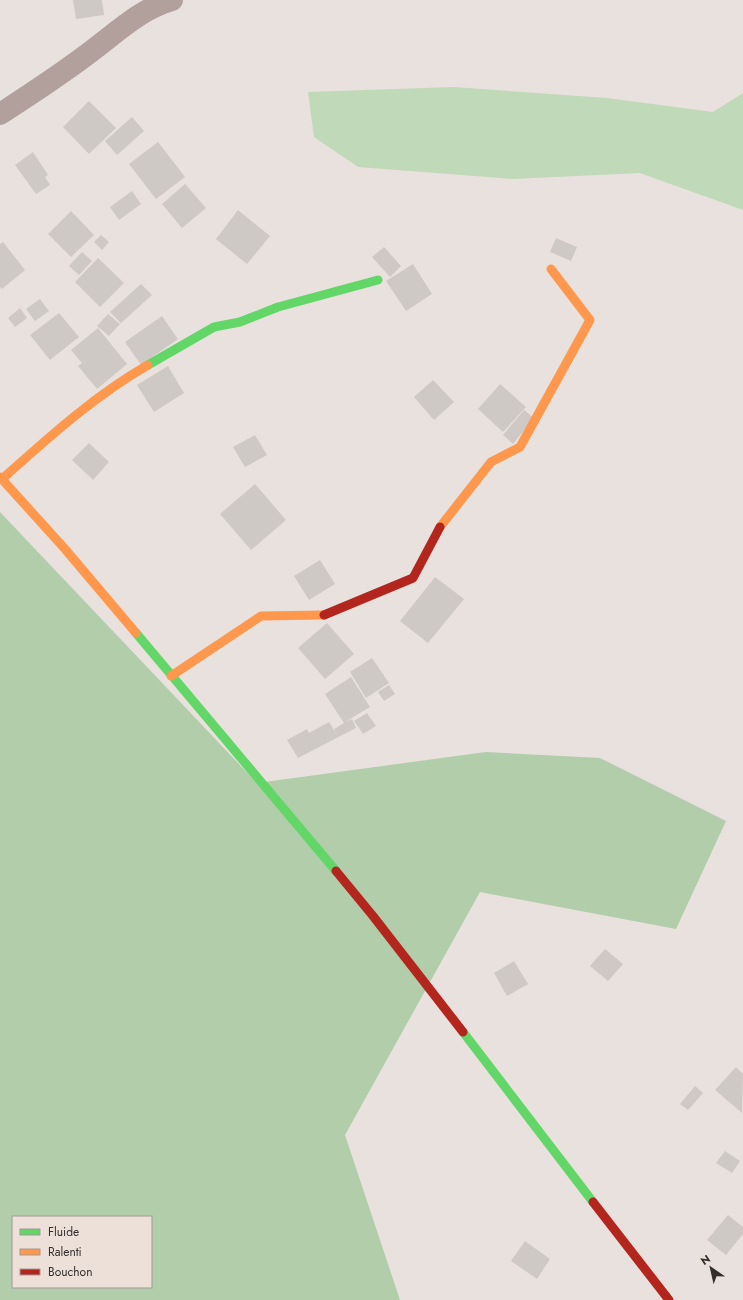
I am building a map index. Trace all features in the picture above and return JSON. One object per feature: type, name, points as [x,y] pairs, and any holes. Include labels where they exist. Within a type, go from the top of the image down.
[{"type":"street","points":[[0,114],[87,54],[131,20],[160,3],[172,0]]},
{"type":"street","points":[[171,676],[261,616],[325,615],[413,578],[439,529],[491,462],[520,447],[590,320],[551,269]]},
{"type":"street","points":[[378,280],[278,307],[240,322],[214,327],[141,369],[100,396],[1,478],[65,549],[373,916],[669,1300]]},
{"type":"green space","points":[[453,87],[607,98],[713,112],[743,93],[743,210],[640,173],[513,179],[358,167],[314,137],[308,92]]},
{"type":"green space","points":[[0,512],[257,783],[486,752],[600,758],[726,821],[676,929],[480,892],[345,1135],[400,1300],[0,1300]]},
{"type":"building","points":[[73,0],[102,0],[104,15],[76,19]]},
{"type":"building","points":[[89,101],[116,128],[89,154],[63,127]]},
{"type":"building","points":[[132,117],[144,131],[117,155],[105,141]]},
{"type":"building","points":[[158,142],[185,177],[156,199],[129,164]]},
{"type":"building","points":[[33,152],[48,175],[45,177],[50,185],[36,194],[15,165]]},
{"type":"building","points":[[185,184],[206,208],[182,228],[162,204]]},
{"type":"building","points":[[132,191],[141,204],[119,220],[110,207]]},
{"type":"building","points":[[238,210],[270,236],[247,264],[216,239]]},
{"type":"building","points":[[71,211],[94,235],[71,257],[48,234]]},
{"type":"building","points":[[101,235],[109,242],[102,250],[94,242]]},
{"type":"building","points":[[556,238],[577,247],[571,261],[550,252]]},
{"type":"building","points":[[3,242],[25,270],[2,289],[0,287],[0,244]]},
{"type":"building","points":[[384,247],[401,266],[390,277],[372,257]]},
{"type":"building","points":[[82,252],[92,261],[79,275],[69,266]]},
{"type":"building","points":[[98,258],[124,283],[100,307],[75,282]]},
{"type":"building","points":[[413,264],[432,294],[406,311],[386,281]]},
{"type":"building","points":[[141,284],[152,295],[121,323],[110,312]]},
{"type":"building","points":[[40,299],[49,311],[35,321],[26,309]]},
{"type":"building","points":[[20,308],[27,318],[15,327],[8,318]]},
{"type":"building","points":[[59,313],[79,337],[50,360],[30,335]]},
{"type":"building","points":[[108,314],[120,324],[109,336],[97,326]]},
{"type":"building","points":[[162,316],[178,339],[141,365],[125,342]]},
{"type":"building","points":[[98,328],[127,364],[97,389],[78,366],[82,363],[71,350]]},
{"type":"building","points":[[168,366],[184,393],[154,412],[137,385]]},
{"type":"building","points":[[433,380],[454,402],[434,420],[414,397]]},
{"type":"building","points":[[500,384],[526,407],[503,432],[478,409]]},
{"type":"building","points":[[524,410],[534,418],[513,444],[503,435]]},
{"type":"building","points":[[255,435],[267,455],[245,467],[233,447]]},
{"type":"building","points":[[89,443],[109,462],[93,480],[72,460]]},
{"type":"building","points":[[255,484],[286,520],[251,550],[220,514]]},
{"type":"building","points":[[320,560],[335,584],[309,600],[294,576]]},
{"type":"building","points":[[435,577],[464,599],[428,643],[400,621]]},
{"type":"building","points":[[327,623],[354,654],[325,679],[298,648]]},
{"type":"building","points":[[372,658],[389,683],[366,698],[350,672]]},
{"type":"building","points":[[351,677],[370,707],[345,722],[352,719],[356,728],[298,758],[287,740],[307,729],[309,733],[329,722],[337,735],[334,729],[344,723],[325,694]]},
{"type":"building","points":[[389,685],[395,694],[384,701],[378,692]]},
{"type":"building","points":[[367,713],[376,726],[363,734],[354,721]]},
{"type":"building","points":[[605,949],[623,964],[608,981],[590,966]]},
{"type":"building","points":[[514,961],[528,984],[507,996],[494,973]]},
{"type":"building","points":[[736,1067],[743,1074],[742,1113],[715,1090]]},
{"type":"building","points":[[695,1086],[703,1093],[688,1110],[680,1104]]},
{"type":"building","points":[[725,1151],[740,1161],[732,1173],[716,1163]]},
{"type":"building","points":[[728,1215],[743,1227],[743,1234],[726,1255],[707,1240]]},
{"type":"building","points":[[525,1241],[550,1259],[537,1279],[511,1261]]},
{"type":"traffic: fast","points":[[148,365],[214,327],[240,322],[278,307],[378,280]]},
{"type":"traffic: fast","points":[[136,633],[336,871]]},
{"type":"traffic: fast","points":[[463,1032],[593,1202]]},
{"type":"traffic: slow","points":[[440,527],[491,462],[520,447],[590,320],[551,269]]},
{"type":"traffic: slow","points":[[2,479],[72,418],[109,390],[148,365]]},
{"type":"traffic: slow","points":[[0,477],[65,549],[136,633]]},
{"type":"traffic: slow","points":[[171,676],[261,616],[324,615]]},
{"type":"traffic: jam","points":[[324,615],[413,578],[440,527]]},
{"type":"traffic: jam","points":[[336,871],[463,1032]]},
{"type":"traffic: jam","points":[[593,1202],[669,1300]]}]
